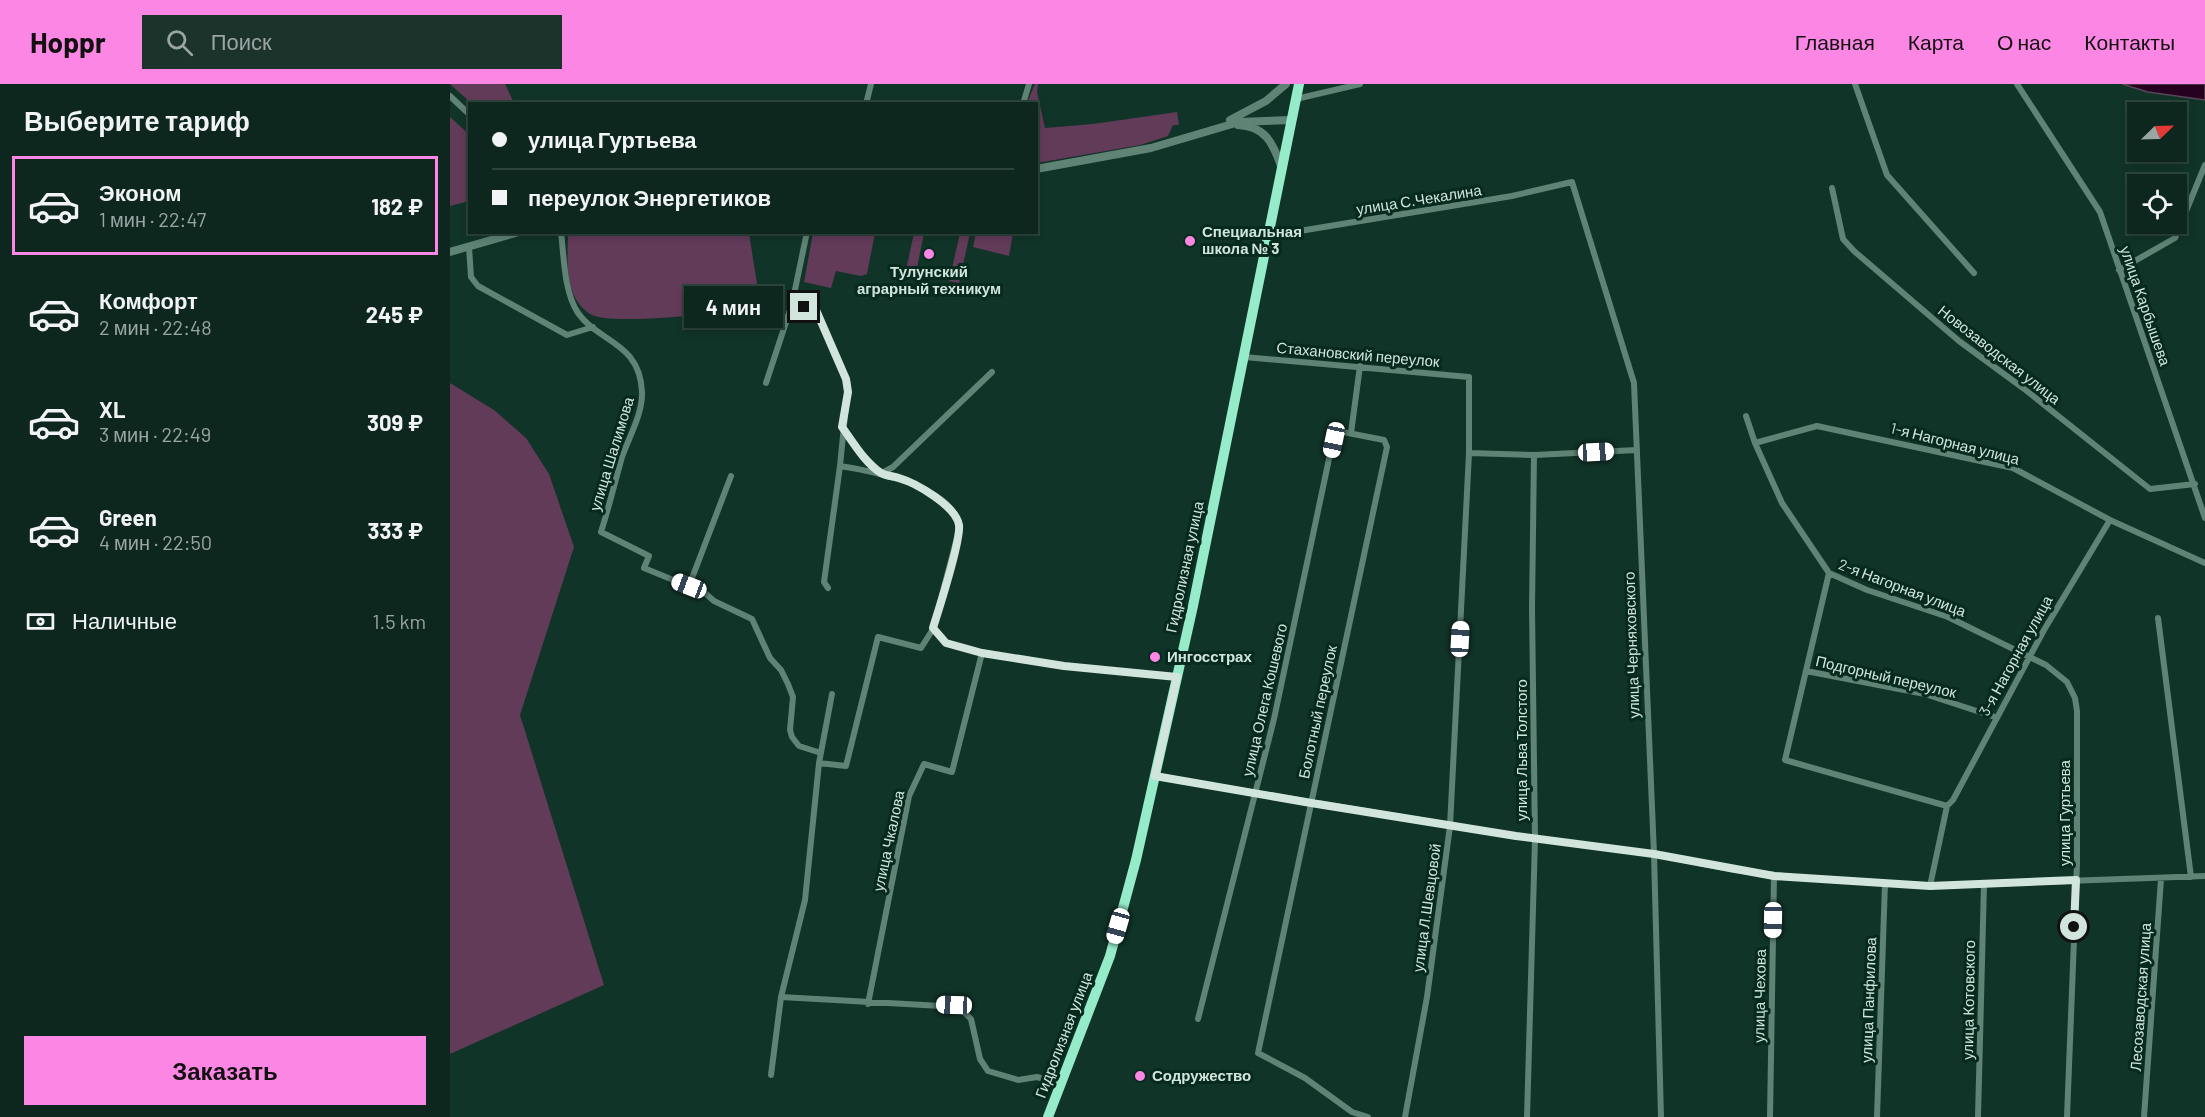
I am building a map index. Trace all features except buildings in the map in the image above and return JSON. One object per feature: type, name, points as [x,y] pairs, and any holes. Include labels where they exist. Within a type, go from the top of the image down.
[{"type":"highway","name":"Гидролизная улица","points":[[1047,1117],[1110,956],[1155,776],[1299,84]]},
{"type":"street","points":[[866,102],[871,84]]},
{"type":"street","points":[[1024,102],[1029,84]]},
{"type":"street","points":[[1209,131],[1266,101],[1286,84]]},
{"type":"street","points":[[1296,99],[1360,84]]},
{"type":"street","points":[[1855,84],[1887,175],[1974,273]]},
{"type":"street","name":"улица Карбышева","points":[[2017,84],[2100,212],[2205,518]]},
{"type":"street","points":[[450,96],[468,114]]},
{"type":"street","points":[[1038,169],[1151,148],[1246,120],[1291,120]]},
{"type":"street","points":[[1227,125],[1242,125],[1262,131],[1273,145],[1282,168]]},
{"type":"street","points":[[2119,270],[2175,238],[2205,165]]},
{"type":"street","name":"улица С.Чекалина","points":[[1269,236],[1512,196],[1572,182]]},
{"type":"street","name":"улица Черняховского","points":[[1572,182],[1634,383],[1654,854],[1661,1117]]},
{"type":"street","name":"Новозаводская улица","points":[[1832,188],[1843,239],[1854,252],[1959,341],[2023,388],[2150,489],[2195,484]]},
{"type":"street","points":[[450,252],[512,234]]},
{"type":"street","name":"улица Шалимова","points":[[561,234],[571,297],[579,314],[592,327],[617,343],[627,353],[642,389],[641,405],[622,457],[601,532],[648,556],[644,568],[689,586]]},
{"type":"street","points":[[766,383],[792,304],[807,234]]},
{"type":"street","points":[[469,247],[471,277],[484,291],[567,335],[592,327]]},
{"type":"street","points":[[792,304],[816,310],[846,379],[848,392],[824,582],[828,588]]},
{"type":"street","name":"Стахановский переулок","points":[[1244,357],[1469,377]]},
{"type":"street","points":[[1351,433],[1360,366]]},
{"type":"street","points":[[881,473],[893,467],[992,372]]},
{"type":"street","name":"улица Л.Шевцовой","points":[[1405,1117],[1427,997],[1450,825],[1469,453],[1469,377]]},
{"type":"street","name":"2-я Нагорная улица","points":[[1746,416],[1755,444],[1782,503],[1829,573],[1867,590],[1948,617],[2053,670],[2072,690]]},
{"type":"street","name":"1-я Нагорная улица","points":[[1755,444],[1816,426],[1878,437],[2013,468],[2110,520],[2205,563]]},
{"type":"street","points":[[842,427],[860,452],[881,473]]},
{"type":"street","name":"улица Олега Кошевого","points":[[1198,1018],[1274,718],[1334,440],[1340,432],[1351,433]]},
{"type":"street","name":"Болотный переулок","points":[[1351,433],[1384,440],[1387,447],[1258,1053],[1305,1078],[1351,1114]]},
{"type":"street","points":[[1469,453],[1534,455],[1636,450]]},
{"type":"street","name":"улица Льва Толстого","points":[[1527,1117],[1535,839],[1534,455]]},
{"type":"street","points":[[819,764],[846,766],[878,637],[921,648],[933,628],[957,538],[957,519],[953,512],[937,499],[901,478],[840,466]]},
{"type":"street","points":[[731,476],[689,586],[705,593],[714,601],[746,615],[755,623],[765,648],[789,684],[793,697],[790,730],[792,737],[799,746],[820,753]]},
{"type":"street","name":"3-я Нагорная улица","points":[[1930,886],[1947,806],[1953,800],[2029,656],[2110,520]]},
{"type":"street","points":[[1829,573],[1785,760],[1947,806]]},
{"type":"street","points":[[2158,618],[2191,877]]},
{"type":"street","points":[[933,628],[946,643],[982,653],[1064,666],[1177,677]]},
{"type":"street","name":"улица Чкалова","points":[[868,1004],[909,796],[924,764],[952,772],[982,653]]},
{"type":"street","name":"Подгорный переулок","points":[[1806,671],[1925,694],[1995,717]]},
{"type":"street","name":"улица Гуртьева","points":[[2067,1117],[2076,880],[2077,711],[2072,690]]},
{"type":"street","points":[[771,1075],[781,997],[805,900],[820,753],[832,694]]},
{"type":"street","points":[[1155,776],[1535,839],[1654,854],[1774,876],[1930,886],[2205,876]]},
{"type":"street","name":"улица Чехова","points":[[1770,1117],[1774,876]]},
{"type":"street","name":"Лесозаводская улица","points":[[2144,1117],[2162,879]]},
{"type":"street","name":"улица Панфилова","points":[[1878,1117],[1885,883]]},
{"type":"street","name":"улица Котовского","points":[[1978,1117],[1984,884]]},
{"type":"street","points":[[781,997],[868,1004],[920,1003],[959,1007],[971,1019],[980,1059],[988,1071],[1018,1080],[1036,1077],[1061,1084]]},
{"type":"street","points":[[1351,1114],[1368,1117]]},
{"type":"shaded area","points":[[450,84],[505,84],[514,102],[470,102]]},
{"type":"shaded area","points":[[1035,84],[1038,84],[1037,92],[1045,128],[1093,124],[1177,112],[1179,125],[1173,125],[1168,136],[1140,145],[1038,163],[1038,102],[1027,102]]},
{"type":"shaded area","points":[[2122,84],[2205,84],[2205,100],[2148,92]]},
{"type":"shaded area","points":[[450,117],[468,133],[468,201],[450,206]]},
{"type":"shaded area","points":[[570,234],[749,234],[761,309],[646,319],[602,318],[590,314],[576,299],[569,279],[568,237]]},
{"type":"shaded area","points":[[813,234],[875,234],[867,274],[861,276],[836,271],[831,288],[804,282]]},
{"type":"shaded area","points":[[914,234],[924,234],[917,268],[921,269],[920,273],[906,270]]},
{"type":"shaded area","points":[[960,234],[970,234],[959,283],[949,281]]},
{"type":"shaded area","points":[[976,234],[1013,234],[1009,256],[973,247]]},
{"type":"shaded area","points":[[450,383],[494,410],[526,438],[549,474],[574,547],[520,715],[604,985],[450,1054]]},
{"type":"place","name":"Специальная школа № 3","points":[[1190,241]]},
{"type":"place","name":"Тулунский аграрный техникум","points":[[929,254]]},
{"type":"place","name":"Ингосстрах","points":[[1155,657]]},
{"type":"place","name":"Содружество","points":[[1140,1076]]},
{"type":"route","points":[[804,307],[816,310],[846,379],[848,392],[842,427],[854,444],[881,473],[901,478],[937,499],[953,512],[957,519],[959,530],[933,628],[937,636],[952,646],[982,653],[1064,666],[1177,677],[1155,776],[1516,836],[1654,854],[1774,876],[1930,886],[2076,880],[2074,927]]}]
